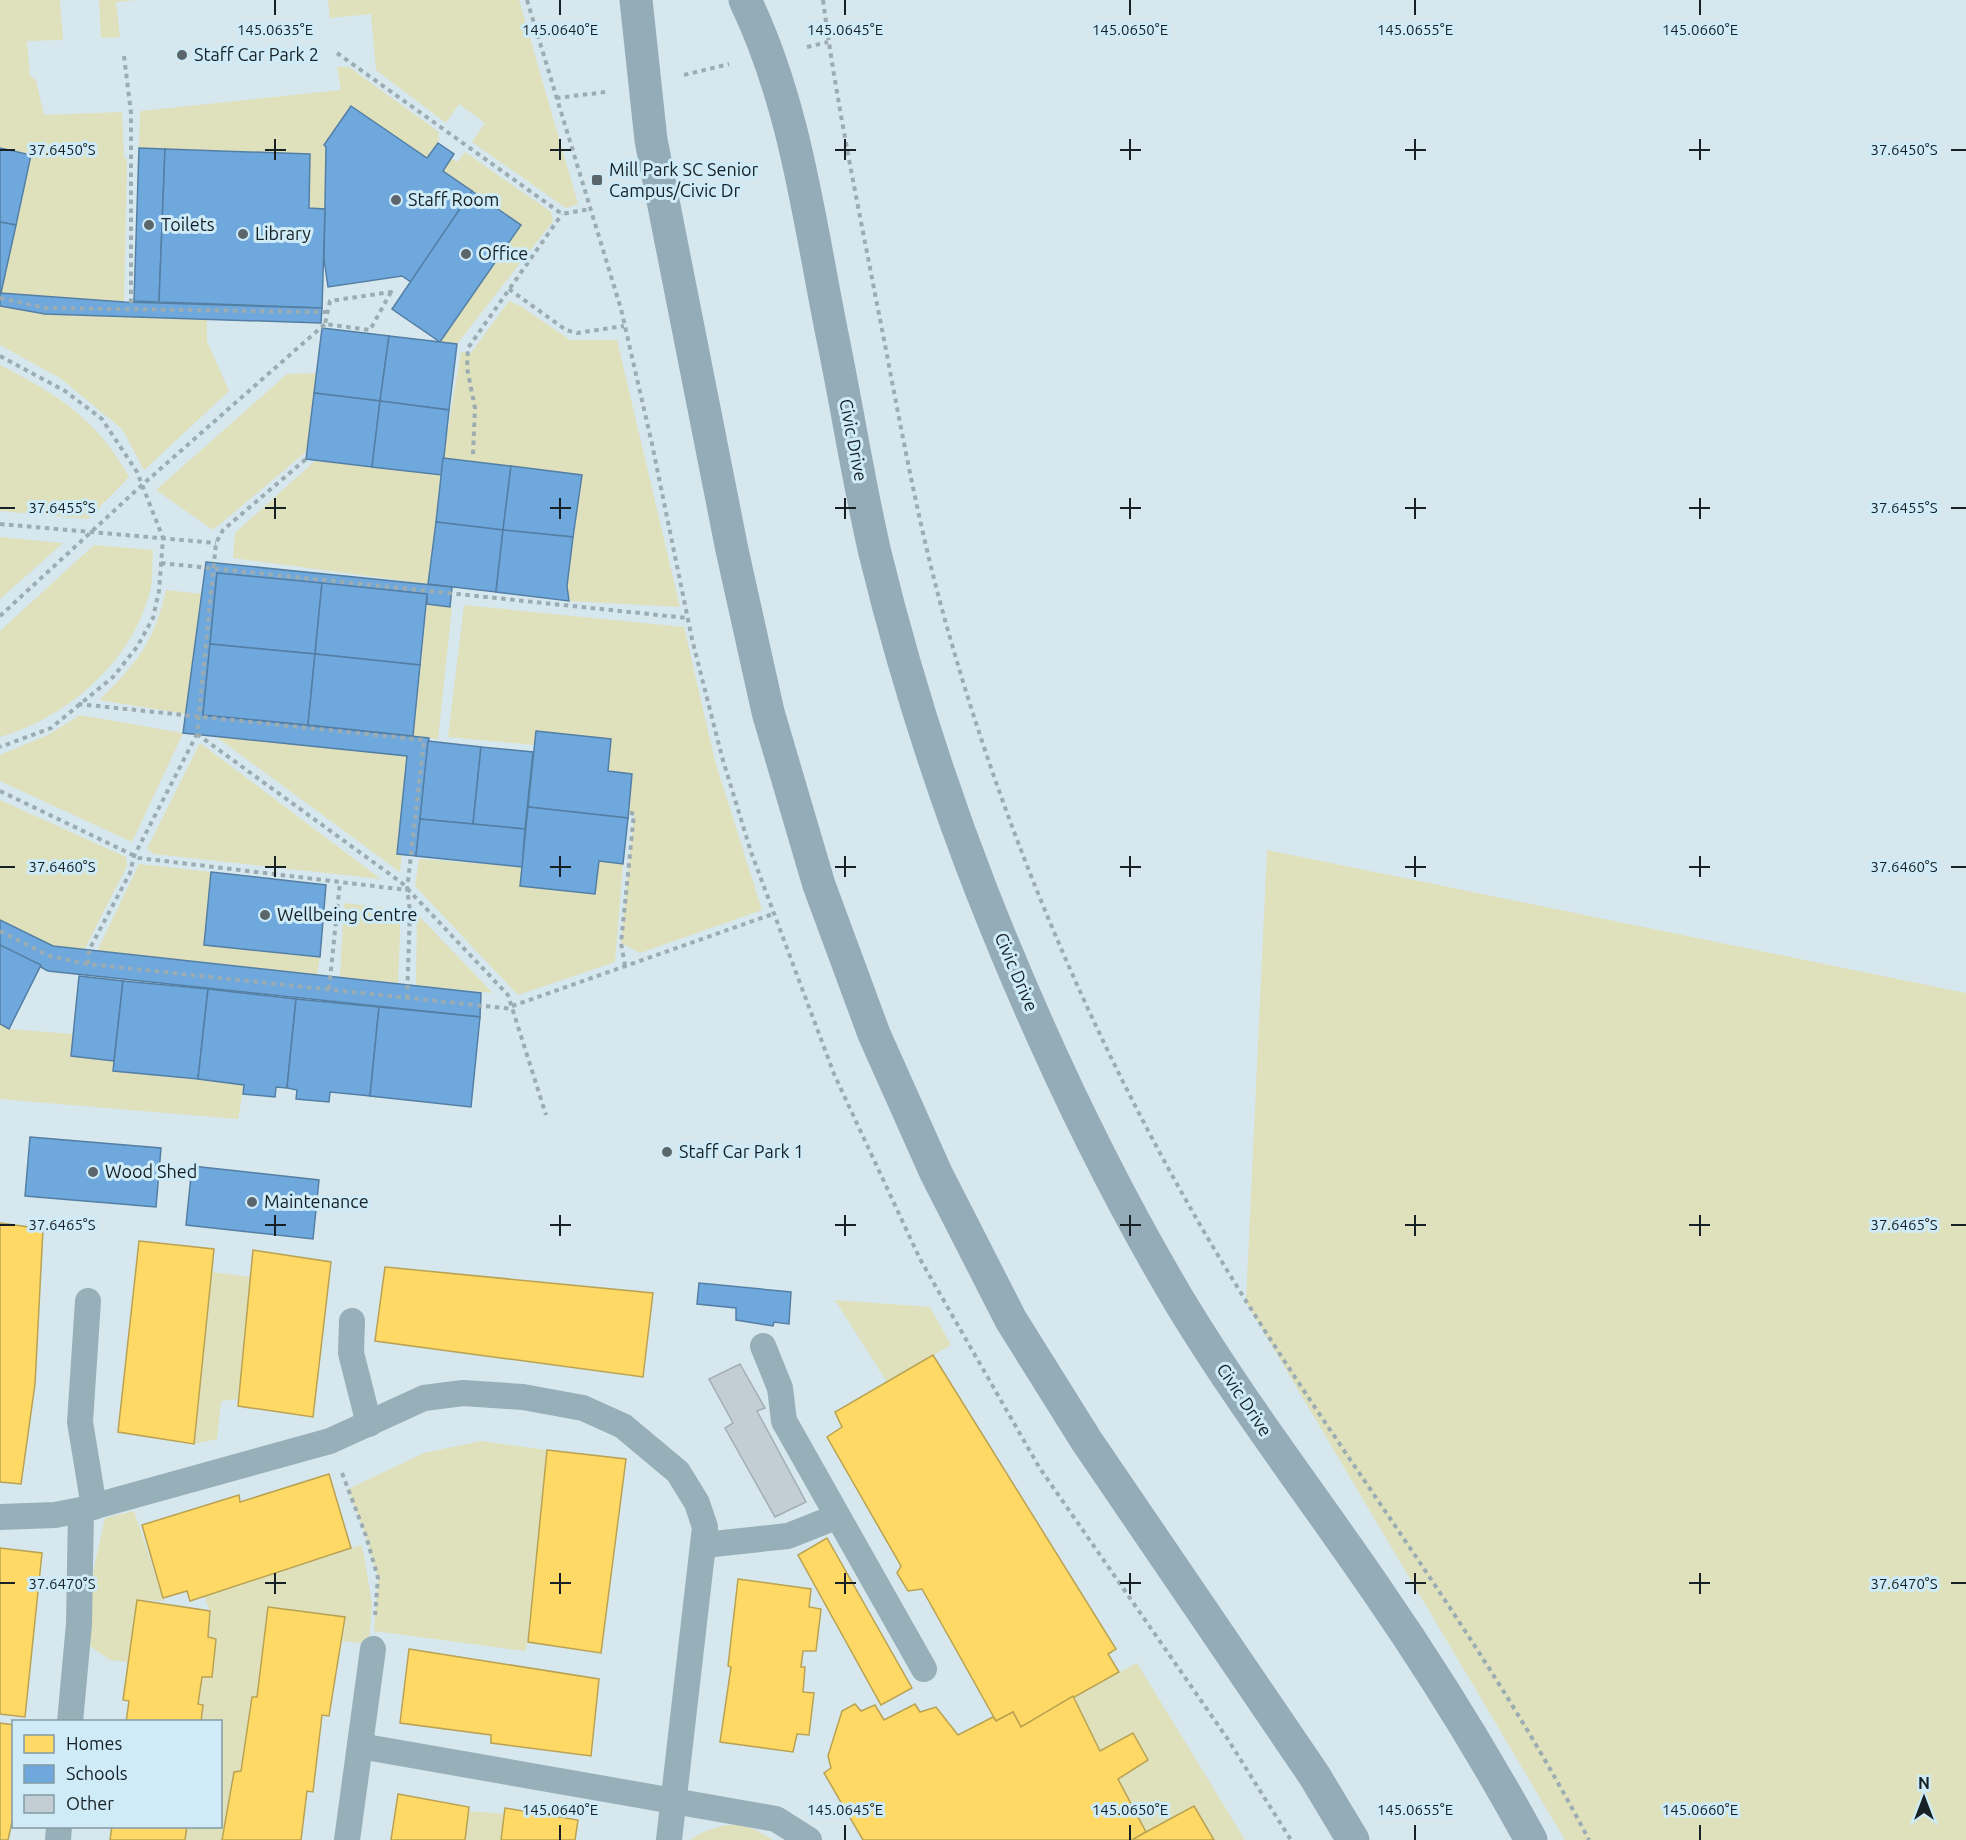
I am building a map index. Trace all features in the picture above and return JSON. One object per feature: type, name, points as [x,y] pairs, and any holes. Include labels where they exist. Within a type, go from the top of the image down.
[{"type":"main road","points":[[636,0],[651,140],[732,550],[768,712],[819,885],[874,1034],[936,1173],[1011,1320],[1086,1440],[1307,1766],[1353,1840]]},
{"type":"main road","name":"Civic Drive","points":[[745,0],[792,128],[875,550],[905,661],[939,775],[982,893],[1059,1076],[1128,1212],[1183,1307],[1250,1410],[1377,1591],[1434,1678],[1496,1775],[1531,1840]]},
{"type":"lane","points":[[70,1720],[88,1509],[80,1422],[88,1301]]},
{"type":"lane","points":[[352,1321],[351,1353],[369,1424]]},
{"type":"lane","points":[[763,1346],[780,1388],[784,1421],[836,1517],[924,1669]]},
{"type":"lane","points":[[0,1517],[88,1509],[330,1442],[424,1398],[463,1393],[523,1397],[584,1408],[623,1426],[678,1472],[701,1514],[705,1527],[669,1840]]},
{"type":"lane","points":[[704,1545],[788,1536],[836,1517]]},
{"type":"lane","points":[[347,1840],[373,1649]]},
{"type":"lane","points":[[360,1746],[776,1819],[809,1840]]},
{"type":"path","points":[[823,0],[902,438],[923,534],[970,706],[1036,889],[1112,1059],[1202,1228],[1295,1381],[1393,1520],[1495,1677],[1589,1840]]},
{"type":"path","points":[[556,98],[611,91],[829,42]]},
{"type":"path","points":[[337,53],[562,214]]},
{"type":"path","points":[[124,56],[131,112],[131,308]]},
{"type":"path","points":[[473,454],[475,408],[465,357],[468,348],[562,214],[590,209]]},
{"type":"path","points":[[509,289],[566,330],[586,332],[624,326]]},
{"type":"path","points":[[0,616],[92,533],[142,484],[325,324],[330,301],[391,292],[370,330],[325,324]]},
{"type":"path","points":[[0,298],[45,308],[326,312]]},
{"type":"path","points":[[0,356],[65,391],[102,419],[137,472],[163,538],[153,618],[137,646],[113,677],[51,728],[0,747]]},
{"type":"path","points":[[88,964],[89,950],[130,873],[134,856],[197,734],[216,569],[216,543],[223,530],[306,459]]},
{"type":"path","points":[[0,524],[216,543]]},
{"type":"path","points":[[161,563],[687,618]]},
{"type":"path","points":[[78,704],[424,740],[407,890],[410,910],[407,998]]},
{"type":"path","points":[[197,734],[407,890],[508,995],[546,1115]]},
{"type":"path","points":[[0,791],[134,856],[407,890]]},
{"type":"path","points":[[625,966],[621,943],[634,814],[628,812]]},
{"type":"path","points":[[329,989],[340,882]]},
{"type":"path","points":[[0,931],[49,956],[88,964],[513,1007],[773,914]]},
{"type":"path","points":[[330,1442],[366,1536],[378,1578],[373,1649]]},
{"type":"green space","points":[[0,0],[60,0],[63,40],[27,41],[30,76],[36,80],[44,115],[122,112],[124,158],[127,159],[124,302],[1,293],[31,155],[0,148]]},
{"type":"green space","points":[[99,0],[137,0],[116,2],[120,37],[101,38]]},
{"type":"green space","points":[[328,0],[519,0],[578,204],[566,208],[472,142],[485,123],[459,104],[446,123],[376,70],[371,14],[330,18]]},
{"type":"green space","points":[[337,67],[349,67],[439,132],[438,143],[427,158],[351,106],[324,145],[326,147],[325,209],[309,208],[310,154],[139,148],[140,111],[341,90]]},
{"type":"green space","points":[[465,152],[551,212],[553,221],[457,344],[440,342],[521,225],[443,171],[451,158],[457,162]]},
{"type":"green space","points":[[509,301],[522,307],[570,340],[617,340],[680,607],[569,601],[567,586],[582,475],[443,458],[461,352],[471,353]]},
{"type":"green space","points":[[0,306],[45,314],[207,320],[207,341],[229,391],[144,470],[122,429],[60,378],[0,345]]},
{"type":"green space","points":[[0,365],[40,387],[74,410],[103,439],[129,477],[88,519],[0,511]]},
{"type":"green space","points":[[316,373],[307,451],[213,530],[156,490],[287,374]]},
{"type":"green space","points":[[316,460],[442,475],[428,584],[233,558],[235,533]]},
{"type":"green space","points":[[0,537],[63,543],[0,599]]},
{"type":"green space","points":[[94,545],[153,550],[151,587],[143,613],[130,638],[114,661],[95,682],[74,700],[50,715],[26,728],[0,737],[0,631]]},
{"type":"green space","points":[[166,590],[202,594],[187,714],[99,700],[134,663],[150,638]]},
{"type":"green space","points":[[427,604],[452,607],[438,739],[413,736]]},
{"type":"green space","points":[[464,605],[684,627],[715,761],[762,910],[640,953],[621,943],[634,814],[629,811],[632,775],[608,771],[611,739],[536,731],[534,745],[448,737]]},
{"type":"green space","points":[[80,715],[183,733],[132,842],[0,781],[0,755],[48,735]]},
{"type":"green space","points":[[211,733],[412,751],[400,872]]},
{"type":"green space","points":[[200,743],[381,879],[154,854],[147,849]]},
{"type":"green space","points":[[0,800],[126,857],[127,866],[84,950],[53,946],[0,920]]},
{"type":"green space","points":[[1267,850],[1966,993],[1966,1840],[1565,1840],[1246,1302]]},
{"type":"green space","points":[[419,859],[522,867],[520,886],[595,894],[599,861],[623,864],[615,962],[518,995],[415,886]]},
{"type":"green space","points":[[139,864],[211,872],[205,945],[320,957],[317,975],[97,951]]},
{"type":"green space","points":[[344,903],[401,910],[398,983],[340,977]]},
{"type":"green space","points":[[417,914],[493,993],[416,985]]},
{"type":"green space","points":[[0,1024],[9,1029],[73,1034],[71,1056],[114,1061],[114,1071],[244,1085],[238,1119],[0,1099]]},
{"type":"green space","points":[[212,1272],[251,1277],[238,1399],[221,1401],[217,1439],[194,1444]]},
{"type":"green space","points":[[835,1300],[930,1307],[951,1345],[887,1382]]},
{"type":"green space","points":[[481,1441],[547,1450],[526,1651],[374,1631],[378,1578],[366,1536],[348,1489],[424,1453]]},
{"type":"green space","points":[[134,1511],[164,1601],[137,1600],[129,1662],[110,1660],[90,1646],[91,1581],[105,1518]]},
{"type":"green space","points":[[362,1545],[372,1603],[369,1644],[342,1641],[345,1618],[268,1607],[257,1697],[252,1697],[241,1771],[233,1772],[222,1840],[185,1840],[187,1828],[222,1828],[222,1720],[201,1720],[203,1705],[198,1704],[202,1677],[212,1677],[216,1639],[208,1637],[211,1614],[204,1596]]},
{"type":"green space","points":[[1137,1663],[1245,1840],[1214,1840],[1194,1806],[1146,1832],[1118,1779],[1148,1760],[1133,1733],[1100,1751],[1073,1696]]},
{"type":"green space","points":[[469,1811],[505,1814],[501,1840],[465,1840]]},
{"type":"green space","points":[[738,1824],[756,1830],[773,1840],[690,1840],[712,1829]]},
{"type":"building: Homes","points":[[0,1223],[43,1229],[35,1384],[21,1484],[0,1482]]},
{"type":"building: Homes","points":[[139,1241],[214,1249],[194,1444],[118,1432]]},
{"type":"building: Homes","points":[[253,1250],[331,1262],[313,1417],[238,1406]]},
{"type":"building: Homes","points":[[385,1267],[653,1293],[643,1377],[375,1341]]},
{"type":"building: Homes","points":[[933,1355],[1116,1649],[1108,1654],[1119,1672],[1021,1727],[1013,1712],[996,1721],[922,1589],[908,1591],[897,1573],[901,1566],[827,1437],[842,1427],[835,1412]]},
{"type":"building: Homes","points":[[547,1450],[626,1459],[601,1653],[528,1642]]},
{"type":"building: Homes","points":[[329,1474],[351,1548],[190,1601],[187,1591],[163,1598],[142,1525],[239,1495],[240,1502]]},
{"type":"building: Homes","points":[[827,1538],[912,1688],[881,1705],[798,1555]]},
{"type":"building: Homes","points":[[0,1548],[42,1553],[25,1717],[0,1714]]},
{"type":"building: Homes","points":[[738,1579],[811,1589],[809,1607],[821,1609],[816,1651],[803,1651],[801,1667],[805,1667],[803,1692],[814,1693],[809,1735],[797,1734],[793,1752],[720,1742],[731,1667],[728,1666]]},
{"type":"building: Homes","points":[[137,1600],[210,1611],[208,1637],[216,1639],[212,1677],[202,1677],[198,1704],[203,1705],[201,1720],[126,1720],[129,1701],[123,1700]]},
{"type":"building: Homes","points":[[268,1607],[345,1617],[329,1716],[322,1715],[313,1792],[307,1791],[301,1840],[222,1840],[234,1772],[241,1771],[252,1697],[257,1697]]},
{"type":"building: Homes","points":[[409,1649],[599,1679],[591,1756],[491,1743],[491,1735],[400,1723]]},
{"type":"building: Homes","points":[[1073,1696],[1100,1751],[1133,1733],[1148,1760],[1118,1779],[1146,1832],[1132,1840],[863,1840],[824,1773],[831,1768],[828,1756],[842,1711],[855,1704],[861,1711],[875,1705],[884,1720],[915,1704],[920,1712],[936,1707],[958,1735],[993,1717],[996,1721],[1013,1712],[1021,1727]]},
{"type":"building: Homes","points":[[0,1723],[12,1725],[12,1822],[8,1840],[0,1840]]},
{"type":"building: Homes","points":[[398,1794],[469,1807],[465,1840],[391,1840]]},
{"type":"building: Homes","points":[[1194,1806],[1214,1840],[1132,1840],[1146,1832]]},
{"type":"building: Homes","points":[[505,1808],[578,1820],[575,1840],[501,1840]]},
{"type":"building: Homes","points":[[112,1828],[187,1828],[185,1840],[110,1840]]},
{"type":"building: Schools","name":"Staff Room","points":[[351,106],[427,158],[438,143],[454,154],[443,171],[472,191],[411,282],[402,276],[328,287],[324,259],[326,147],[324,145]]},
{"type":"building: Schools","points":[[0,148],[31,155],[16,225],[0,222]]},
{"type":"building: Schools","name":"Toilets","points":[[139,148],[165,149],[159,302],[134,301]]},
{"type":"building: Schools","name":"Library","points":[[165,149],[310,154],[309,208],[325,209],[322,308],[159,302]]},
{"type":"building: Schools","name":"Office","points":[[472,191],[521,225],[440,342],[392,309]]},
{"type":"building: Schools","points":[[0,222],[16,225],[1,293],[0,293]]},
{"type":"building: Schools","points":[[0,293],[124,302],[322,308],[321,323],[45,314],[0,306]]},
{"type":"building: Schools","points":[[322,328],[389,336],[380,401],[314,393]]},
{"type":"building: Schools","points":[[389,336],[457,344],[449,410],[380,401]]},
{"type":"building: Schools","points":[[314,393],[380,401],[372,467],[306,459]]},
{"type":"building: Schools","points":[[380,401],[449,410],[442,475],[372,467]]},
{"type":"building: Schools","points":[[443,458],[511,466],[503,530],[436,522]]},
{"type":"building: Schools","points":[[511,466],[582,475],[573,537],[503,530]]},
{"type":"building: Schools","points":[[436,522],[503,530],[496,592],[428,584]]},
{"type":"building: Schools","points":[[503,530],[573,537],[567,586],[569,601],[496,592]]},
{"type":"building: Schools","points":[[206,562],[452,587],[450,607],[427,604],[427,594],[217,573],[203,715],[429,738],[416,856],[397,854],[407,756],[183,733]]},
{"type":"building: Schools","points":[[217,573],[322,583],[315,654],[210,644]]},
{"type":"building: Schools","points":[[322,583],[427,594],[420,665],[315,654]]},
{"type":"building: Schools","points":[[210,644],[315,654],[308,725],[203,715]]},
{"type":"building: Schools","points":[[315,654],[420,665],[413,736],[308,725]]},
{"type":"building: Schools","points":[[536,731],[611,739],[608,771],[632,774],[628,818],[528,807]]},
{"type":"building: Schools","points":[[428,741],[481,747],[473,824],[420,819]]},
{"type":"building: Schools","points":[[481,747],[533,752],[525,829],[473,824]]},
{"type":"building: Schools","points":[[528,807],[628,818],[623,864],[599,861],[595,894],[520,886]]},
{"type":"building: Schools","points":[[420,819],[525,829],[522,867],[416,856]]},
{"type":"building: Schools","name":"Wellbeing Centre","points":[[211,872],[326,885],[320,957],[204,945]]},
{"type":"building: Schools","points":[[0,920],[53,946],[481,993],[480,1017],[48,971],[0,945]]},
{"type":"building: Schools","points":[[0,945],[41,965],[9,1029],[0,1024]]},
{"type":"building: Schools","points":[[79,976],[123,981],[114,1061],[71,1056]]},
{"type":"building: Schools","points":[[123,981],[208,989],[198,1079],[113,1071]]},
{"type":"building: Schools","points":[[208,989],[296,999],[287,1088],[276,1087],[275,1097],[243,1094],[244,1085],[198,1079]]},
{"type":"building: Schools","points":[[296,999],[379,1007],[370,1096],[330,1092],[329,1102],[296,1099],[297,1090],[287,1088]]},
{"type":"building: Schools","points":[[379,1007],[480,1017],[471,1107],[370,1096]]},
{"type":"building: Schools","name":"Wood Shed","points":[[30,1137],[161,1148],[156,1207],[25,1196]]},
{"type":"building: Schools","name":"Maintenance","points":[[192,1166],[319,1180],[313,1239],[186,1225]]},
{"type":"building: Schools","points":[[699,1283],[791,1292],[789,1324],[774,1322],[773,1326],[736,1320],[736,1308],[697,1304]]},
{"type":"building: Other","points":[[740,1364],[765,1408],[757,1411],[806,1502],[775,1517],[725,1428],[733,1423],[709,1379]]},
{"type":"place","name":"Staff Car Park 2","points":[[182,55]]},
{"type":"place","name":"Mill Park SC Senior Campus/Civic Dr","points":[[597,180]]},
{"type":"place","name":"Staff Room","points":[[396,200]]},
{"type":"place","name":"Toilets","points":[[149,225]]},
{"type":"place","name":"Library","points":[[243,234]]},
{"type":"place","name":"Office","points":[[466,254]]},
{"type":"place","name":"Wellbeing Centre","points":[[265,915]]},
{"type":"place","name":"Staff Car Park 1","points":[[667,1152]]},
{"type":"place","name":"Wood Shed","points":[[93,1172]]},
{"type":"place","name":"Maintenance","points":[[252,1202]]}]
